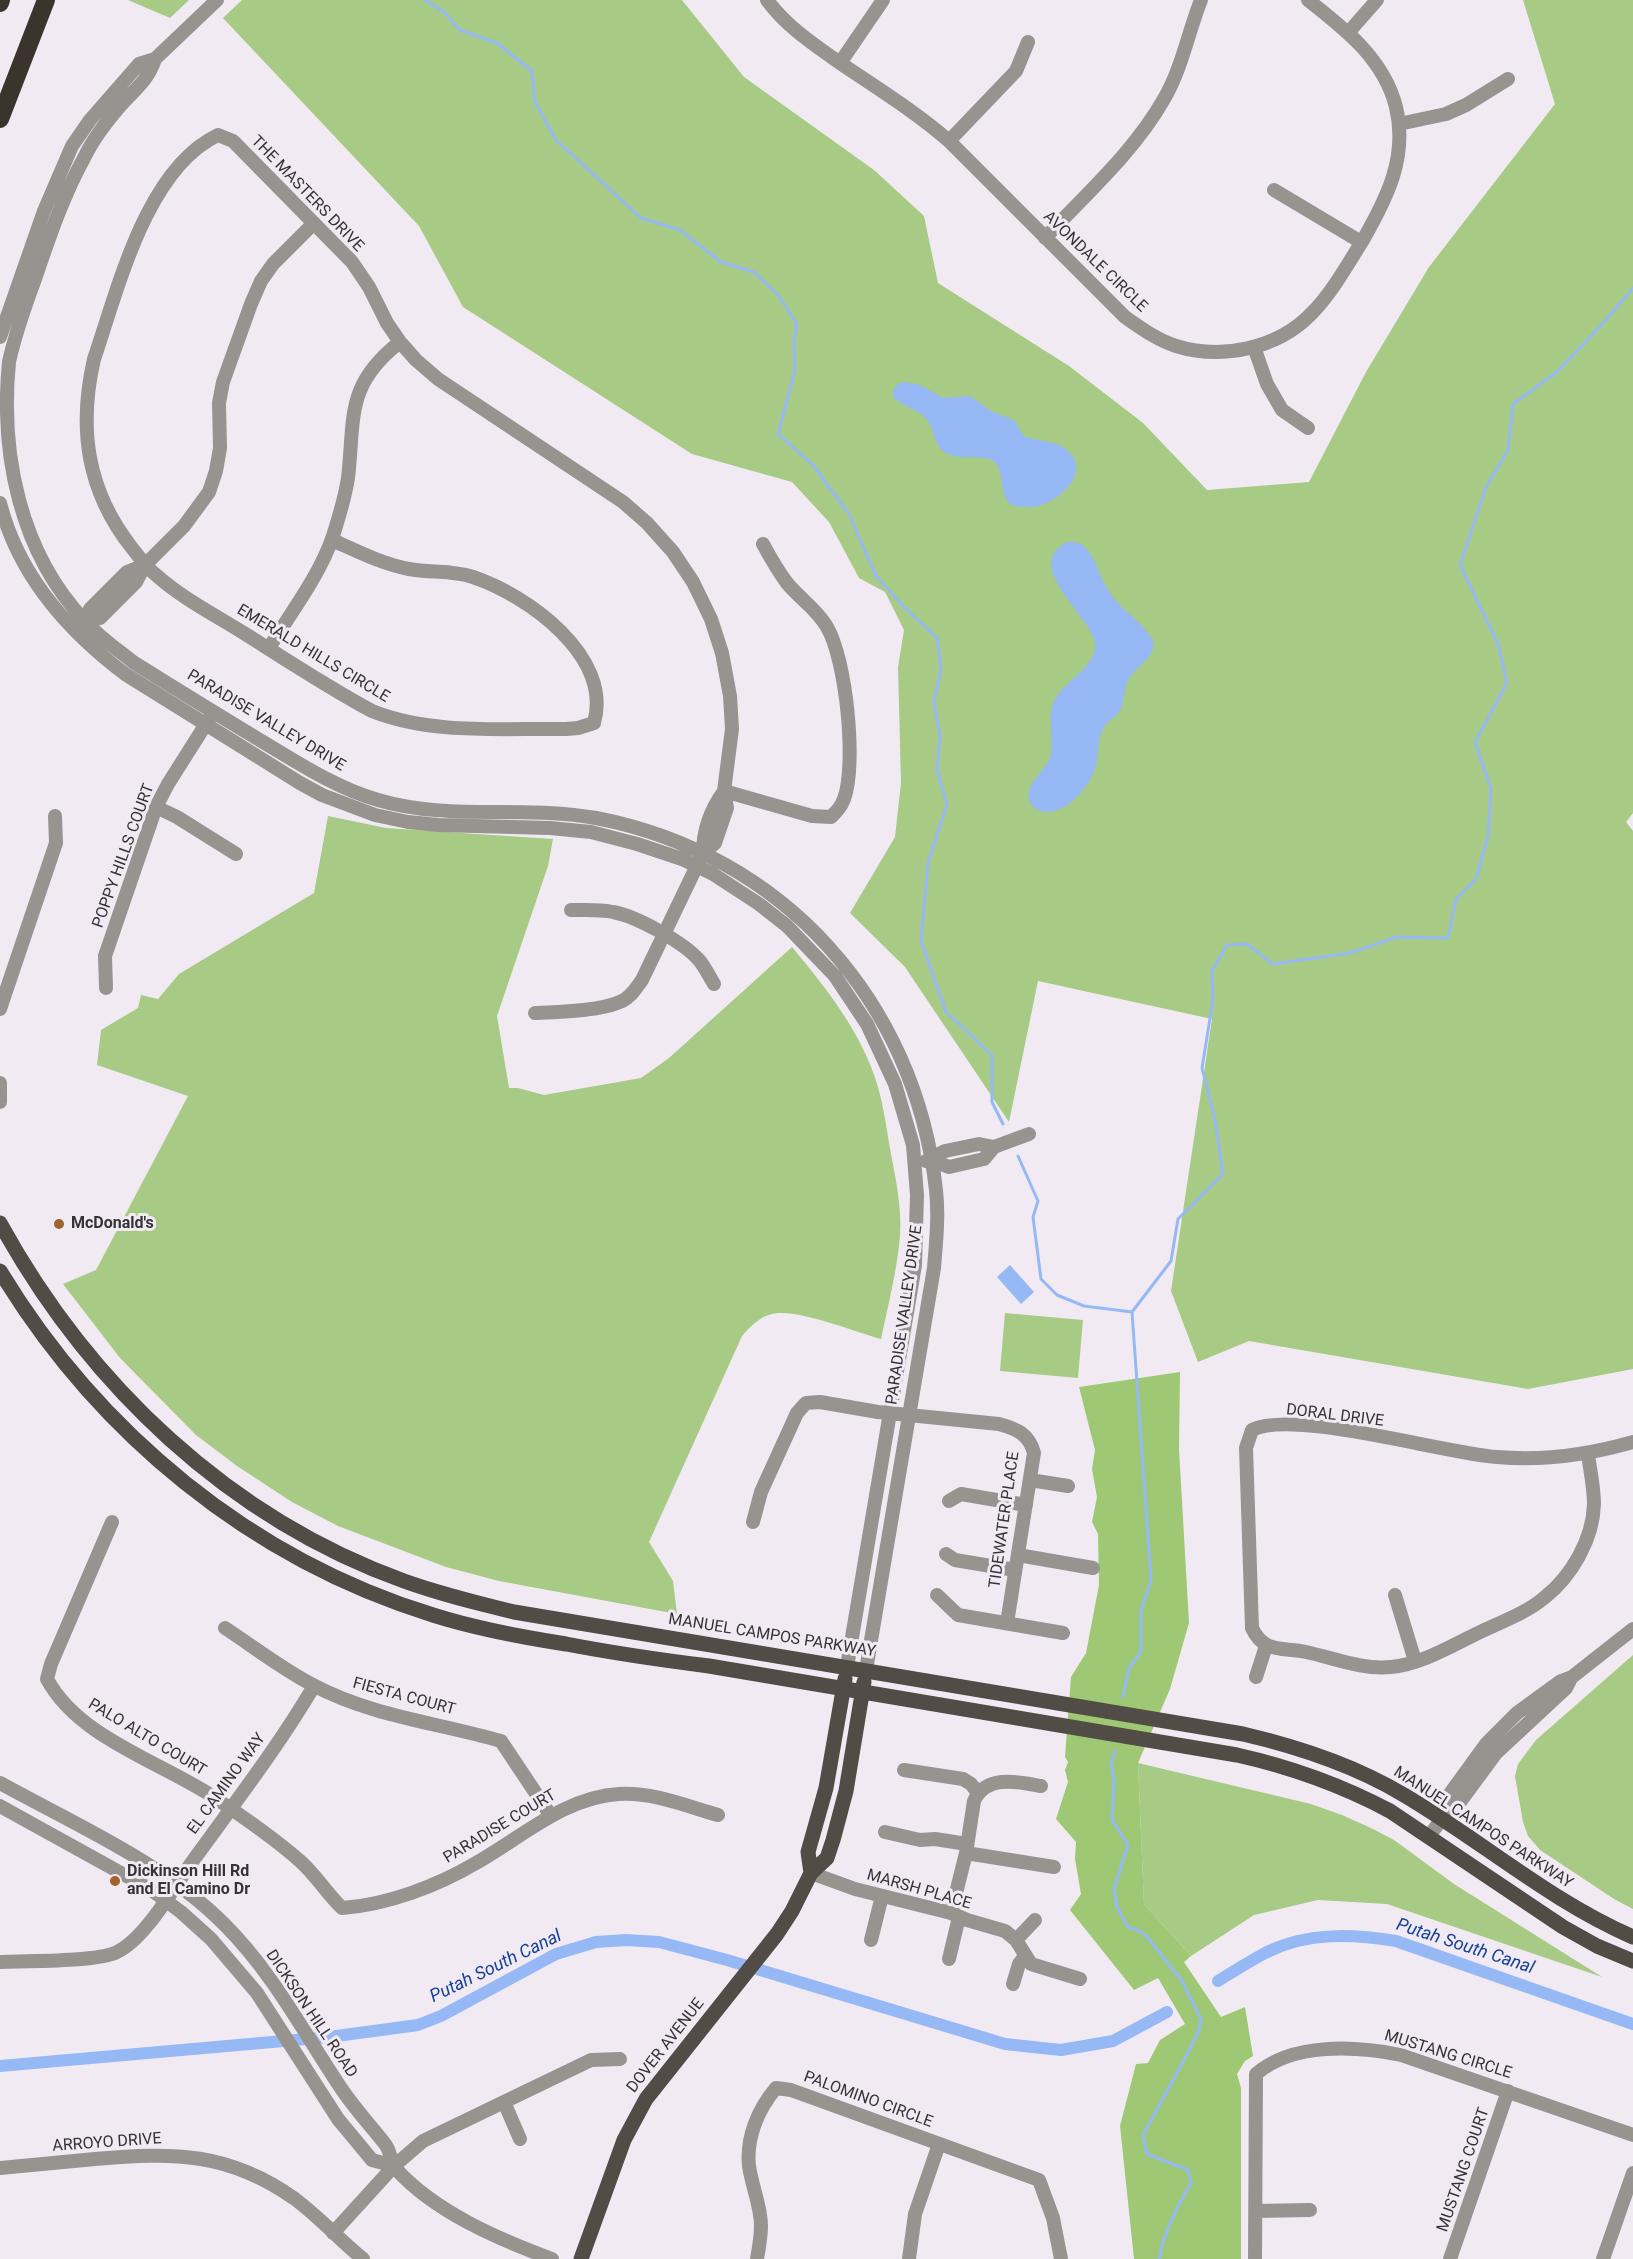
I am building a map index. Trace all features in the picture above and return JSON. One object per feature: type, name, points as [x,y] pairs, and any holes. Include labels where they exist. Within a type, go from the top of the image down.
[{"type":"highway","points":[[0,119],[46,0]]},
{"type":"main road","name":"MANUEL CAMPOS PARKWAY","points":[[0,1224],[26,1268],[64,1323],[92,1360],[142,1413],[215,1477],[252,1503],[323,1545],[403,1580],[496,1607],[1272,1740],[1325,1758],[1372,1778],[1442,1819],[1575,1909],[1633,1938]]},
{"type":"main road","points":[[0,1270],[68,1368],[148,1452],[201,1496],[240,1523],[312,1565],[393,1601],[433,1615],[508,1634],[1265,1761],[1302,1772],[1362,1796],[1399,1816],[1563,1927],[1633,1962]]},
{"type":"main road","name":"PARADISE VALLEY DRIVE","points":[[843,1689],[847,1668]]},
{"type":"main road","name":"PARADISE VALLEY DRIVE","points":[[862,1692],[866,1671]]},
{"type":"main road","name":"DOVER AVENUE","points":[[811,1873],[808,1852],[826,1788],[843,1689]]},
{"type":"main road","name":"DOVER AVENUE","points":[[581,2259],[624,2140],[635,2117],[660,2079],[744,1976],[792,1911],[811,1873],[827,1858],[846,1791],[862,1692]]},
{"type":"street","name":"PARADISE VALLEY DRIVE","points":[[0,337],[44,211],[72,146],[90,120],[139,64],[155,59],[217,0]]},
{"type":"street","name":"AVONDALE CIRCLE","points":[[767,0],[798,32],[930,125],[949,141],[1125,317],[1149,335],[1175,346],[1203,352],[1234,351],[1254,347],[1286,333],[1310,316],[1328,295],[1361,242],[1392,185],[1397,165],[1399,124],[1389,87],[1365,49],[1308,0]]},
{"type":"street","points":[[840,63],[884,0]]},
{"type":"street","points":[[1045,238],[1113,169],[1132,147],[1154,115],[1175,77],[1201,0]]},
{"type":"street","points":[[1348,33],[1377,0]]},
{"type":"street","points":[[949,141],[1016,71],[1028,42]]},
{"type":"street","name":"PARADISE VALLEY DRIVE","points":[[155,59],[150,75],[120,106],[85,155],[72,181],[39,265],[17,332],[5,390],[5,444],[9,477],[19,513],[36,553],[80,627],[99,654],[125,674],[322,795],[375,815],[408,822],[591,832],[660,851],[697,866],[735,887],[787,926],[813,951],[841,985],[867,1024],[895,1084],[906,1116],[915,1164],[917,1229],[915,1265],[847,1668]]},
{"type":"street","points":[[1399,124],[1446,114],[1466,105],[1508,79]]},
{"type":"street","name":"THE MASTERS DRIVE","points":[[145,565],[119,531],[98,490],[89,461],[85,413],[88,382],[94,359],[149,206],[165,181],[188,156],[205,141],[218,135],[233,141],[352,262],[369,286],[387,323],[416,360],[438,379],[623,502],[647,523],[673,552],[693,582],[711,619],[722,653],[730,696],[732,729],[724,791],[727,808],[715,843],[703,853],[642,980],[633,993],[622,1001],[562,1012],[535,1013]]},
{"type":"street","points":[[1274,190],[1361,242]]},
{"type":"street","points":[[80,627],[100,618],[136,582],[145,565],[197,511],[216,471],[220,448],[219,403],[223,382],[251,304],[261,281],[273,264],[314,223]]},
{"type":"street","points":[[269,648],[319,566],[332,540],[343,505],[348,478],[352,416],[359,392],[383,355],[400,342]]},
{"type":"street","points":[[1254,347],[1267,384],[1281,410],[1308,428]]},
{"type":"street","name":"PARADISE VALLEY DRIVE","points":[[0,503],[22,560],[41,590],[80,627],[213,712],[328,781],[379,801],[410,807],[439,811],[550,813],[592,818],[644,830],[703,853],[741,873],[768,892],[817,935],[847,967],[881,1017],[910,1081],[920,1113],[936,1191],[937,1230],[933,1269],[866,1671]]},
{"type":"street","name":"EMERALD HILLS CIRCLE","points":[[145,565],[178,592],[372,711],[414,724],[439,726],[566,729],[594,723],[597,712],[596,688],[582,658],[565,635],[520,599],[497,586],[471,576],[389,564],[332,540]]},
{"type":"street","points":[[724,791],[812,816],[831,817],[840,808],[845,796],[848,764],[848,713],[836,648],[829,630],[819,615],[788,584],[763,544]]},
{"type":"street","name":"POPPY HILLS COURT","points":[[106,988],[105,956],[156,807],[213,712]]},
{"type":"street","points":[[156,807],[177,817],[237,854]]},
{"type":"street","points":[[0,1009],[56,843],[55,816]]},
{"type":"street","points":[[571,910],[616,912],[643,924],[699,959],[714,984]]},
{"type":"street","points":[[0,1083],[0,1102]]},
{"type":"street","points":[[915,1164],[931,1160],[949,1167],[984,1159],[994,1147],[1029,1134]]},
{"type":"street","points":[[753,1522],[761,1492],[797,1413],[806,1403],[820,1402],[909,1415]]},
{"type":"street","name":"TIDEWATER PLACE","points":[[909,1415],[999,1424],[1023,1432],[1031,1441],[1034,1453],[1006,1623]]},
{"type":"street","name":"DORAL DRIVE","points":[[1266,1646],[1257,1640],[1252,1628],[1246,1448],[1252,1430],[1269,1424],[1319,1427],[1496,1457],[1565,1457],[1588,1454],[1633,1442]]},
{"type":"street","points":[[1256,1677],[1266,1646],[1304,1651],[1370,1667],[1392,1667],[1415,1661],[1523,1611],[1544,1598],[1567,1575],[1582,1552],[1590,1528],[1594,1504],[1588,1454]]},
{"type":"street","points":[[1030,1480],[1068,1486]]},
{"type":"street","points":[[949,1501],[961,1494],[1026,1505]]},
{"type":"street","name":"PALO ALTO COURT","points":[[112,1522],[51,1664],[47,1679],[54,1692],[71,1711],[93,1728],[187,1781],[230,1809]]},
{"type":"street","points":[[946,1554],[955,1560],[1015,1570]]},
{"type":"street","points":[[1018,1556],[1093,1568]]},
{"type":"street","points":[[937,1595],[958,1615],[1063,1633]]},
{"type":"street","points":[[1395,1595],[1415,1661]]},
{"type":"street","name":"FIESTA COURT","points":[[225,1628],[314,1686],[371,1708],[501,1741],[551,1816]]},
{"type":"street","points":[[1429,1836],[1442,1819],[1446,1799],[1486,1744],[1517,1713],[1560,1681],[1572,1677],[1633,1629]]},
{"type":"street","name":"EL CAMINO WAY","points":[[0,1962],[97,1957],[116,1953],[130,1944],[165,1900],[290,1725],[314,1686]]},
{"type":"street","points":[[904,1770],[963,1779],[971,1784],[978,1794]]},
{"type":"street","points":[[949,1959],[974,1801],[978,1794],[991,1785],[1005,1782],[1041,1786]]},
{"type":"street","name":"DICKSON HILL ROAD","points":[[0,1783],[134,1857],[176,1884],[225,1924],[274,1983],[355,2108],[387,2146],[394,2166]]},
{"type":"street","name":"PARADISE COURT","points":[[230,1809],[301,1862],[342,1908],[377,1903],[445,1879],[475,1864],[570,1805],[594,1797],[620,1794],[657,1797],[718,1815]]},
{"type":"street","name":"DICKSON HILL ROAD","points":[[0,1806],[123,1873],[165,1900],[211,1939],[236,1965],[257,1993],[338,2119],[372,2160],[394,2166],[427,2195],[452,2212],[494,2235],[552,2259]]},
{"type":"street","points":[[885,1832],[920,1840],[935,1839],[967,1849],[1054,1867]]},
{"type":"street","name":"MARSH PLACE","points":[[811,1873],[840,1885],[998,1928],[1016,1940]]},
{"type":"street","points":[[871,1940],[882,1896]]},
{"type":"street","points":[[1035,1920],[1016,1940],[1031,1964],[1080,1979]]},
{"type":"street","points":[[1013,1984],[1019,1964],[1025,1956]]},
{"type":"street","name":"MUSTANG CIRCLE","points":[[1255,2259],[1254,2091],[1256,2074],[1266,2065],[1312,2051],[1341,2048],[1373,2049],[1401,2055],[1633,2135]]},
{"type":"street","points":[[333,2233],[394,2166],[423,2140],[591,2060],[620,2059]]},
{"type":"street","name":"PALOMINO CIRCLE","points":[[757,2259],[761,2225],[759,2205],[749,2166],[749,2150],[752,2131],[759,2114],[766,2100],[776,2088],[791,2090],[1039,2180],[1053,2218],[1061,2259]]},
{"type":"street","name":"MUSTANG COURT","points":[[1450,2259],[1508,2091]]},
{"type":"street","points":[[504,2102],[520,2139]]},
{"type":"street","points":[[909,2259],[915,2214],[939,2144]]},
{"type":"street","name":"ARROYO DRIVE","points":[[0,2168],[149,2154],[200,2158],[244,2171],[274,2186],[296,2200],[363,2259]]},
{"type":"street","points":[[1603,2259],[1633,2173]]},
{"type":"street","points":[[1256,2211],[1310,2211]]},
{"type":"green space","points":[[128,0],[189,0],[170,18]]},
{"type":"green space","points":[[242,0],[682,0],[744,77],[874,170],[924,216],[938,283],[1069,366],[1143,423],[1207,490],[1309,482],[1366,372],[1429,267],[1555,104],[1523,0],[1633,0],[1633,813],[1626,822],[1633,831],[1633,1369],[1528,1389],[1249,1341],[1198,1362],[1171,1291],[1212,1019],[1038,981],[1009,1122],[905,967],[850,913],[895,837],[901,783],[898,667],[904,630],[885,592],[859,578],[829,522],[792,482],[692,454],[463,307],[419,226],[223,18]]},
{"type":"green space","points":[[328,816],[386,828],[553,839],[548,866],[497,1016],[509,1088],[544,1095],[641,1078],[669,1058],[792,947],[842,1013],[871,1067],[884,1112],[900,1215],[897,1262],[881,1339],[810,1317],[783,1313],[763,1317],[742,1336],[649,1542],[673,1581],[677,1614],[499,1581],[446,1567],[338,1526],[292,1502],[237,1466],[196,1435],[120,1358],[63,1284],[96,1270],[188,1096],[97,1065],[101,1030],[138,1008],[141,995],[158,999],[179,974],[314,893]]},
{"type":"green space","points":[[1005,1313],[1083,1320],[1078,1378],[1000,1371]]},
{"type":"green space","points":[[1180,1372],[1179,1449],[1189,1623],[1170,1689],[1138,1763],[1144,1904],[1191,1956],[1184,1962],[1221,2017],[1245,2007],[1253,2056],[1245,2061],[1237,2074],[1241,2088],[1241,2259],[1134,2259],[1120,2126],[1136,2064],[1148,2063],[1160,2040],[1185,2024],[1158,1978],[1134,1990],[1070,1910],[1081,1894],[1075,1859],[1076,1842],[1056,1819],[1068,1782],[1065,1770],[1068,1762],[1065,1757],[1071,1677],[1086,1653],[1099,1585],[1098,1534],[1092,1522],[1097,1497],[1092,1469],[1095,1450],[1079,1387]]},
{"type":"green space","points":[[1633,1655],[1633,1909],[1540,1850],[1528,1836],[1523,1822],[1515,1776],[1518,1764],[1536,1740]]},
{"type":"green space","points":[[1138,1763],[1311,1804],[1371,1828],[1394,1840],[1454,1884],[1602,1977],[1387,1904],[1318,1900],[1254,1915],[1191,1956],[1144,1904]]},
{"type":"water","points":[[905,382],[920,385],[943,398],[970,396],[991,411],[1014,420],[1026,437],[1054,443],[1064,448],[1075,461],[1074,478],[1061,494],[1043,505],[1023,507],[1011,505],[1004,495],[1000,472],[995,462],[986,458],[959,457],[946,453],[936,442],[928,421],[893,397],[894,388]]},
{"type":"water","points":[[1067,542],[1079,543],[1085,547],[1110,593],[1145,629],[1154,643],[1150,655],[1127,682],[1121,709],[1101,733],[1096,765],[1090,780],[1070,803],[1063,808],[1046,812],[1033,807],[1028,794],[1032,783],[1048,762],[1052,750],[1052,706],[1059,693],[1088,664],[1095,650],[1094,639],[1056,581],[1051,566],[1054,553]]},
{"type":"water","points":[[1010,1265],[1034,1292],[1021,1304],[997,1277]]},
{"type":"waterway","points":[[425,0],[444,12],[460,30],[497,43],[532,71],[535,102],[556,140],[641,218],[680,230],[721,262],[754,272],[778,295],[797,324],[794,340],[795,370],[778,434],[812,464],[849,514],[876,576],[937,638],[941,668],[934,702],[940,736],[937,769],[947,804],[928,863],[921,941],[946,1012],[992,1055],[992,1102],[1003,1124]]},
{"type":"waterway","points":[[1123,1697],[1129,1668],[1141,1652],[1141,1610],[1151,1580],[1132,1312],[1171,1261],[1178,1219],[1223,1174],[1215,1120],[1202,1068],[1213,1000],[1212,971],[1227,945],[1247,944],[1273,964],[1350,953],[1397,937],[1448,938],[1456,899],[1476,879],[1488,836],[1491,789],[1475,742],[1507,683],[1498,644],[1460,565],[1486,487],[1508,450],[1513,404],[1557,372],[1633,288]]},
{"type":"waterway","points":[[1018,1156],[1038,1201],[1033,1217],[1041,1279],[1057,1295],[1084,1306],[1132,1312]]},
{"type":"waterway","points":[[1115,1751],[1111,1763],[1114,1779],[1112,1820],[1128,1845],[1114,1889],[1117,1907],[1128,1927],[1142,1932],[1182,1981],[1201,2019],[1199,2030],[1190,2049],[1143,2135],[1147,2154],[1188,2170],[1191,2183],[1176,2210],[1159,2259]]},
{"type":"waterway","name":"Putah South Canal","points":[[1218,1981],[1267,1952],[1298,1941],[1330,1936],[1380,1939],[1396,1941],[1633,2024]]},
{"type":"waterway","name":"Putah South Canal","points":[[0,2066],[329,2037],[418,2025],[441,2016],[556,1954],[596,1942],[626,1940],[659,1942],[727,1960],[1005,2044],[1061,2050],[1113,2041],[1167,2012]]},
{"type":"place","name":"McDonald's","points":[[59,1224]]},
{"type":"place","name":"Dickinson Hill Rd and El Camino Dr","points":[[115,1881]]}]
